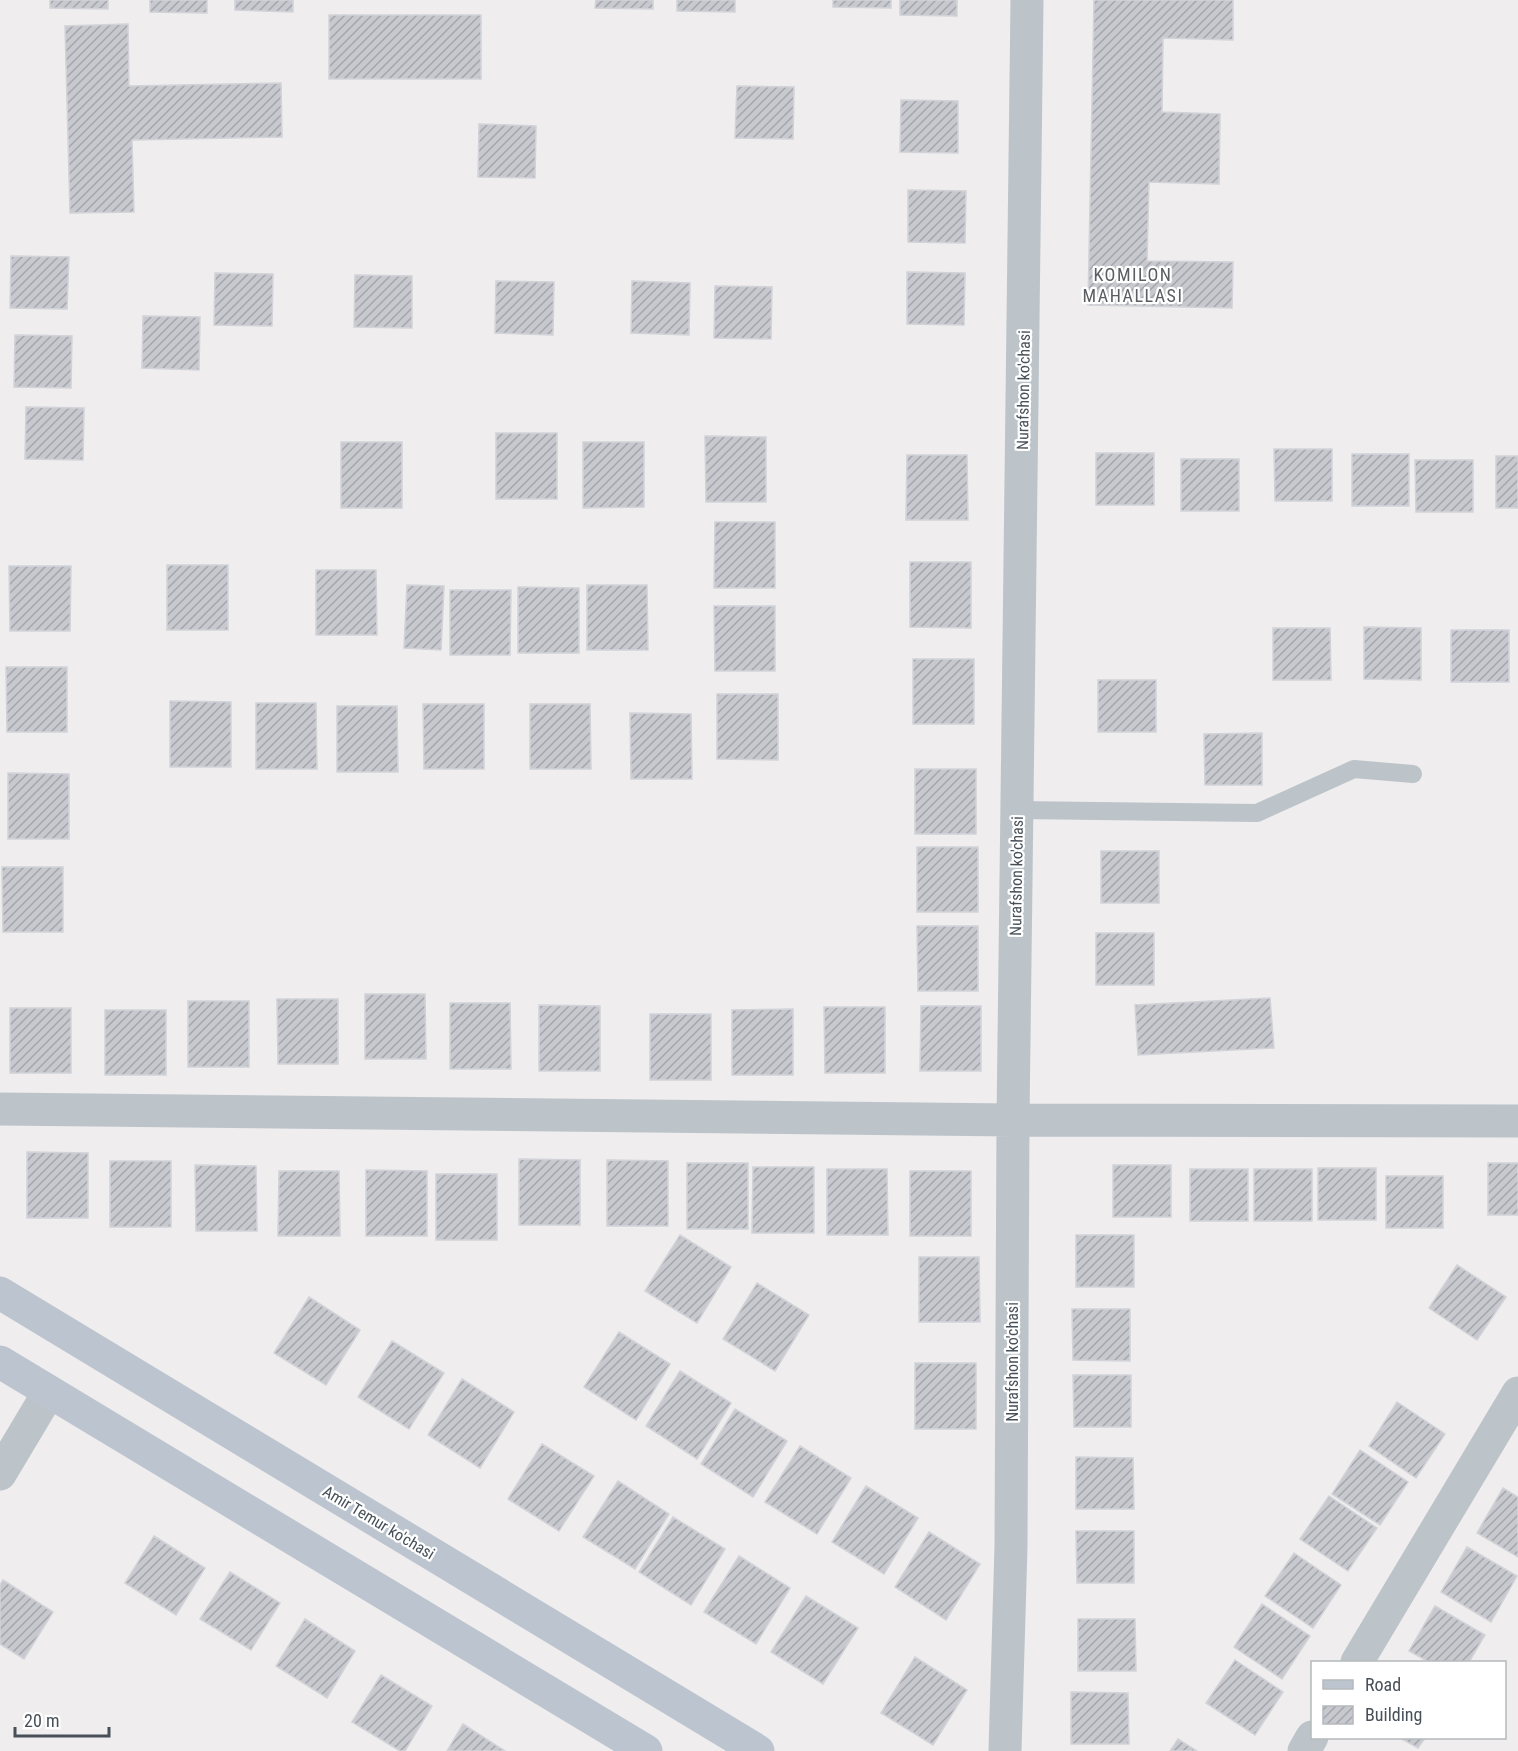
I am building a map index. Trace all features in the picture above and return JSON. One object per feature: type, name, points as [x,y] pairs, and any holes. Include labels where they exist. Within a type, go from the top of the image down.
[{"type":"main road","name":"Amir Temur ko'chasi","points":[[0,1293],[758,1751]]},
{"type":"main road","points":[[0,1362],[646,1751]]},
{"type":"street","name":"Nurafshon ko'chasi","points":[[1005,1751],[1011,1546],[1013,1120],[1027,0]]},
{"type":"street","points":[[0,1109],[1013,1120],[1518,1121]]},
{"type":"street","points":[[0,1474],[49,1392]]},
{"type":"street","points":[[1358,1661],[1518,1393]]},
{"type":"lane","points":[[1017,810],[1257,813],[1354,769],[1413,774]]},
{"type":"building","points":[[50,0],[108,0],[108,9],[50,8]]},
{"type":"building","points":[[150,0],[207,0],[207,13],[150,12]]},
{"type":"building","points":[[235,0],[293,0],[293,12],[235,10]]},
{"type":"building","points":[[596,0],[653,0],[653,9],[595,8]]},
{"type":"building","points":[[677,0],[735,0],[735,12],[677,11]]},
{"type":"building","points":[[833,0],[891,0],[891,8],[833,7]]},
{"type":"building","points":[[900,0],[957,0],[957,16],[900,15]]},
{"type":"building","points":[[1094,0],[1233,0],[1233,40],[1163,38],[1162,112],[1220,114],[1219,184],[1149,182],[1147,261],[1233,262],[1232,308],[1088,305]]},
{"type":"building","points":[[329,15],[481,15],[481,79],[329,79]]},
{"type":"building","points":[[128,24],[129,86],[281,83],[282,137],[132,140],[134,212],[70,213],[65,26]]},
{"type":"building","points":[[737,86],[794,87],[793,139],[735,138]]},
{"type":"building","points":[[901,100],[958,101],[958,153],[900,152]]},
{"type":"building","points":[[479,124],[536,126],[535,178],[478,177]]},
{"type":"building","points":[[908,190],[966,191],[965,243],[908,242]]},
{"type":"building","points":[[11,256],[69,257],[67,309],[10,308]]},
{"type":"building","points":[[907,272],[965,273],[964,325],[907,324]]},
{"type":"building","points":[[215,273],[273,274],[272,326],[214,325]]},
{"type":"building","points":[[355,275],[412,276],[412,328],[354,327]]},
{"type":"building","points":[[496,281],[554,282],[553,335],[495,333]]},
{"type":"building","points":[[632,281],[690,283],[689,335],[631,333]]},
{"type":"building","points":[[715,286],[772,287],[771,339],[714,338]]},
{"type":"building","points":[[143,316],[200,317],[199,370],[142,368]]},
{"type":"building","points":[[15,335],[72,336],[71,388],[14,387]]},
{"type":"building","points":[[26,407],[84,408],[83,460],[25,459]]},
{"type":"building","points":[[496,433],[557,433],[557,499],[496,499]]},
{"type":"building","points":[[705,436],[766,437],[766,502],[706,502]]},
{"type":"building","points":[[341,442],[402,442],[402,508],[341,508]]},
{"type":"building","points":[[583,442],[644,442],[644,507],[583,508]]},
{"type":"building","points":[[1274,449],[1332,449],[1332,501],[1275,501]]},
{"type":"building","points":[[1096,453],[1154,453],[1154,505],[1096,505]]},
{"type":"building","points":[[1352,454],[1409,454],[1409,506],[1352,506]]},
{"type":"building","points":[[907,455],[967,455],[968,520],[906,520]]},
{"type":"building","points":[[1496,456],[1518,456],[1518,508],[1496,508]]},
{"type":"building","points":[[1181,459],[1239,459],[1239,511],[1181,511]]},
{"type":"building","points":[[1415,460],[1473,460],[1473,512],[1416,512]]},
{"type":"building","points":[[715,522],[775,522],[775,588],[714,588]]},
{"type":"building","points":[[910,562],[971,562],[971,628],[910,627]]},
{"type":"building","points":[[167,565],[228,565],[228,630],[167,630]]},
{"type":"building","points":[[9,566],[71,566],[70,631],[10,631]]},
{"type":"building","points":[[316,570],[376,570],[377,635],[316,635]]},
{"type":"building","points":[[407,585],[444,586],[441,650],[404,648]]},
{"type":"building","points":[[587,585],[647,585],[648,650],[587,650]]},
{"type":"building","points":[[518,587],[579,588],[579,653],[518,653]]},
{"type":"building","points":[[450,590],[511,590],[510,655],[450,655]]},
{"type":"building","points":[[714,606],[775,606],[775,671],[715,671]]},
{"type":"building","points":[[1364,627],[1421,628],[1421,680],[1364,679]]},
{"type":"building","points":[[1273,628],[1330,628],[1331,680],[1273,680]]},
{"type":"building","points":[[1451,630],[1509,630],[1509,682],[1451,682]]},
{"type":"building","points":[[913,659],[974,659],[974,724],[913,724]]},
{"type":"building","points":[[6,667],[67,667],[67,732],[7,732]]},
{"type":"building","points":[[1098,680],[1156,680],[1156,732],[1098,732]]},
{"type":"building","points":[[717,694],[778,694],[778,760],[717,759]]},
{"type":"building","points":[[170,701],[231,702],[231,767],[170,767]]},
{"type":"building","points":[[256,703],[316,703],[317,769],[256,769]]},
{"type":"building","points":[[423,704],[484,704],[484,769],[424,769]]},
{"type":"building","points":[[530,704],[590,704],[591,769],[530,769]]},
{"type":"building","points":[[337,706],[397,706],[398,772],[337,772]]},
{"type":"building","points":[[630,713],[691,714],[692,779],[631,779]]},
{"type":"building","points":[[1262,733],[1262,785],[1205,785],[1204,734]]},
{"type":"building","points":[[915,769],[976,769],[976,834],[915,834]]},
{"type":"building","points":[[8,773],[69,774],[69,839],[8,839]]},
{"type":"building","points":[[917,847],[978,847],[978,912],[917,912]]},
{"type":"building","points":[[1101,851],[1159,851],[1159,903],[1101,903]]},
{"type":"building","points":[[2,867],[63,867],[63,932],[3,932]]},
{"type":"building","points":[[917,926],[978,926],[978,991],[918,991]]},
{"type":"building","points":[[1096,933],[1154,933],[1154,985],[1096,985]]},
{"type":"building","points":[[365,994],[425,994],[426,1059],[365,1059]]},
{"type":"building","points":[[1270,998],[1274,1048],[1138,1055],[1135,1005]]},
{"type":"building","points":[[277,999],[338,999],[338,1064],[278,1064]]},
{"type":"building","points":[[188,1001],[249,1001],[249,1067],[188,1067]]},
{"type":"building","points":[[450,1003],[510,1003],[511,1069],[450,1069]]},
{"type":"building","points":[[539,1005],[600,1006],[600,1071],[539,1071]]},
{"type":"building","points":[[921,1006],[981,1006],[981,1071],[920,1071]]},
{"type":"building","points":[[824,1007],[885,1007],[885,1073],[825,1073]]},
{"type":"building","points":[[10,1008],[71,1008],[71,1073],[10,1073]]},
{"type":"building","points":[[793,1009],[793,1075],[732,1075],[732,1010]]},
{"type":"building","points":[[105,1010],[166,1010],[166,1075],[105,1075]]},
{"type":"building","points":[[650,1014],[711,1014],[711,1080],[650,1080]]},
{"type":"building","points":[[27,1152],[88,1153],[88,1218],[27,1218]]},
{"type":"building","points":[[519,1159],[580,1160],[580,1225],[519,1225]]},
{"type":"building","points":[[607,1160],[668,1161],[668,1226],[607,1226]]},
{"type":"building","points":[[110,1161],[171,1161],[171,1227],[110,1227]]},
{"type":"building","points":[[687,1163],[748,1163],[748,1229],[687,1229]]},
{"type":"building","points":[[1488,1163],[1518,1163],[1518,1215],[1488,1215]]},
{"type":"building","points":[[195,1165],[256,1166],[257,1231],[196,1231]]},
{"type":"building","points":[[1113,1165],[1171,1165],[1171,1217],[1113,1217]]},
{"type":"building","points":[[753,1167],[814,1167],[814,1233],[752,1233]]},
{"type":"building","points":[[1318,1168],[1376,1168],[1376,1220],[1318,1220]]},
{"type":"building","points":[[827,1169],[887,1169],[888,1235],[827,1235]]},
{"type":"building","points":[[1190,1169],[1248,1169],[1248,1221],[1190,1221]]},
{"type":"building","points":[[1254,1169],[1312,1169],[1312,1221],[1254,1221]]},
{"type":"building","points":[[366,1170],[427,1171],[427,1236],[366,1236]]},
{"type":"building","points":[[279,1171],[339,1171],[340,1236],[278,1236]]},
{"type":"building","points":[[910,1171],[971,1171],[971,1236],[910,1236]]},
{"type":"building","points":[[436,1174],[497,1174],[497,1240],[436,1240]]},
{"type":"building","points":[[1386,1176],[1443,1176],[1443,1228],[1386,1228]]},
{"type":"building","points":[[680,1235],[731,1267],[697,1323],[645,1291]]},
{"type":"building","points":[[1076,1235],[1134,1235],[1134,1287],[1076,1287]]},
{"type":"building","points":[[919,1257],[979,1257],[980,1322],[919,1322]]},
{"type":"building","points":[[1457,1265],[1506,1297],[1477,1340],[1429,1308]]},
{"type":"building","points":[[757,1283],[809,1315],[775,1371],[723,1339]]},
{"type":"building","points":[[309,1297],[360,1330],[326,1385],[274,1353]]},
{"type":"building","points":[[1072,1309],[1130,1309],[1130,1361],[1073,1360]]},
{"type":"building","points":[[619,1332],[670,1364],[636,1420],[584,1387]]},
{"type":"building","points":[[392,1341],[444,1373],[409,1429],[358,1397]]},
{"type":"building","points":[[915,1363],[976,1363],[976,1429],[915,1429]]},
{"type":"building","points":[[680,1371],[731,1403],[697,1459],[646,1426]]},
{"type":"building","points":[[1073,1375],[1131,1375],[1131,1427],[1074,1427]]},
{"type":"building","points":[[462,1379],[514,1412],[480,1468],[428,1435]]},
{"type":"building","points":[[1397,1402],[1445,1434],[1416,1478],[1369,1446]]},
{"type":"building","points":[[735,1409],[787,1441],[753,1497],[701,1464]]},
{"type":"building","points":[[542,1444],[594,1476],[559,1531],[508,1499]]},
{"type":"building","points":[[800,1446],[851,1478],[817,1534],[765,1502]]},
{"type":"building","points":[[1360,1450],[1408,1482],[1380,1525],[1332,1494]]},
{"type":"building","points":[[1076,1457],[1133,1458],[1134,1509],[1076,1509]]},
{"type":"building","points":[[618,1481],[669,1514],[635,1569],[583,1537]]},
{"type":"building","points":[[866,1486],[918,1518],[884,1574],[832,1542]]},
{"type":"building","points":[[1503,1488],[1518,1497],[1518,1557],[1477,1533]]},
{"type":"building","points":[[1329,1496],[1377,1528],[1348,1571],[1300,1539]]},
{"type":"building","points":[[673,1517],[725,1549],[691,1605],[639,1572]]},
{"type":"building","points":[[1076,1531],[1134,1531],[1134,1583],[1077,1583]]},
{"type":"building","points":[[929,1532],[980,1564],[946,1620],[895,1587]]},
{"type":"building","points":[[154,1536],[205,1568],[176,1615],[125,1583]]},
{"type":"building","points":[[1467,1547],[1517,1576],[1491,1622],[1441,1592]]},
{"type":"building","points":[[1294,1553],[1341,1585],[1313,1628],[1265,1596]]},
{"type":"building","points":[[739,1556],[790,1588],[756,1644],[704,1612]]},
{"type":"building","points":[[230,1572],[280,1603],[251,1650],[200,1619]]},
{"type":"building","points":[[3,1580],[53,1612],[24,1659],[0,1644],[0,1585]]},
{"type":"building","points":[[806,1596],[858,1628],[823,1684],[771,1652]]},
{"type":"building","points":[[1262,1604],[1310,1636],[1282,1679],[1234,1647]]},
{"type":"building","points":[[1435,1606],[1485,1635],[1470,1661],[1427,1661],[1409,1651]]},
{"type":"building","points":[[305,1619],[355,1651],[327,1698],[276,1666]]},
{"type":"building","points":[[1078,1619],[1135,1619],[1136,1671],[1078,1671]]},
{"type":"building","points":[[915,1657],[967,1690],[933,1745],[881,1713]]},
{"type":"building","points":[[1235,1660],[1283,1692],[1255,1735],[1206,1703]]},
{"type":"building","points":[[381,1675],[432,1706],[405,1751],[400,1751],[352,1722]]},
{"type":"building","points":[[1071,1692],[1128,1693],[1129,1744],[1071,1744]]},
{"type":"building","points":[[463,1724],[505,1751],[447,1751]]},
{"type":"building","points":[[1178,1739],[1197,1751],[1170,1751]]},
{"type":"building","points":[[1402,1739],[1424,1739],[1418,1748]]},
{"type":"district","name":"KOMILON MAHALLASI","points":[[1133,285]]}]
